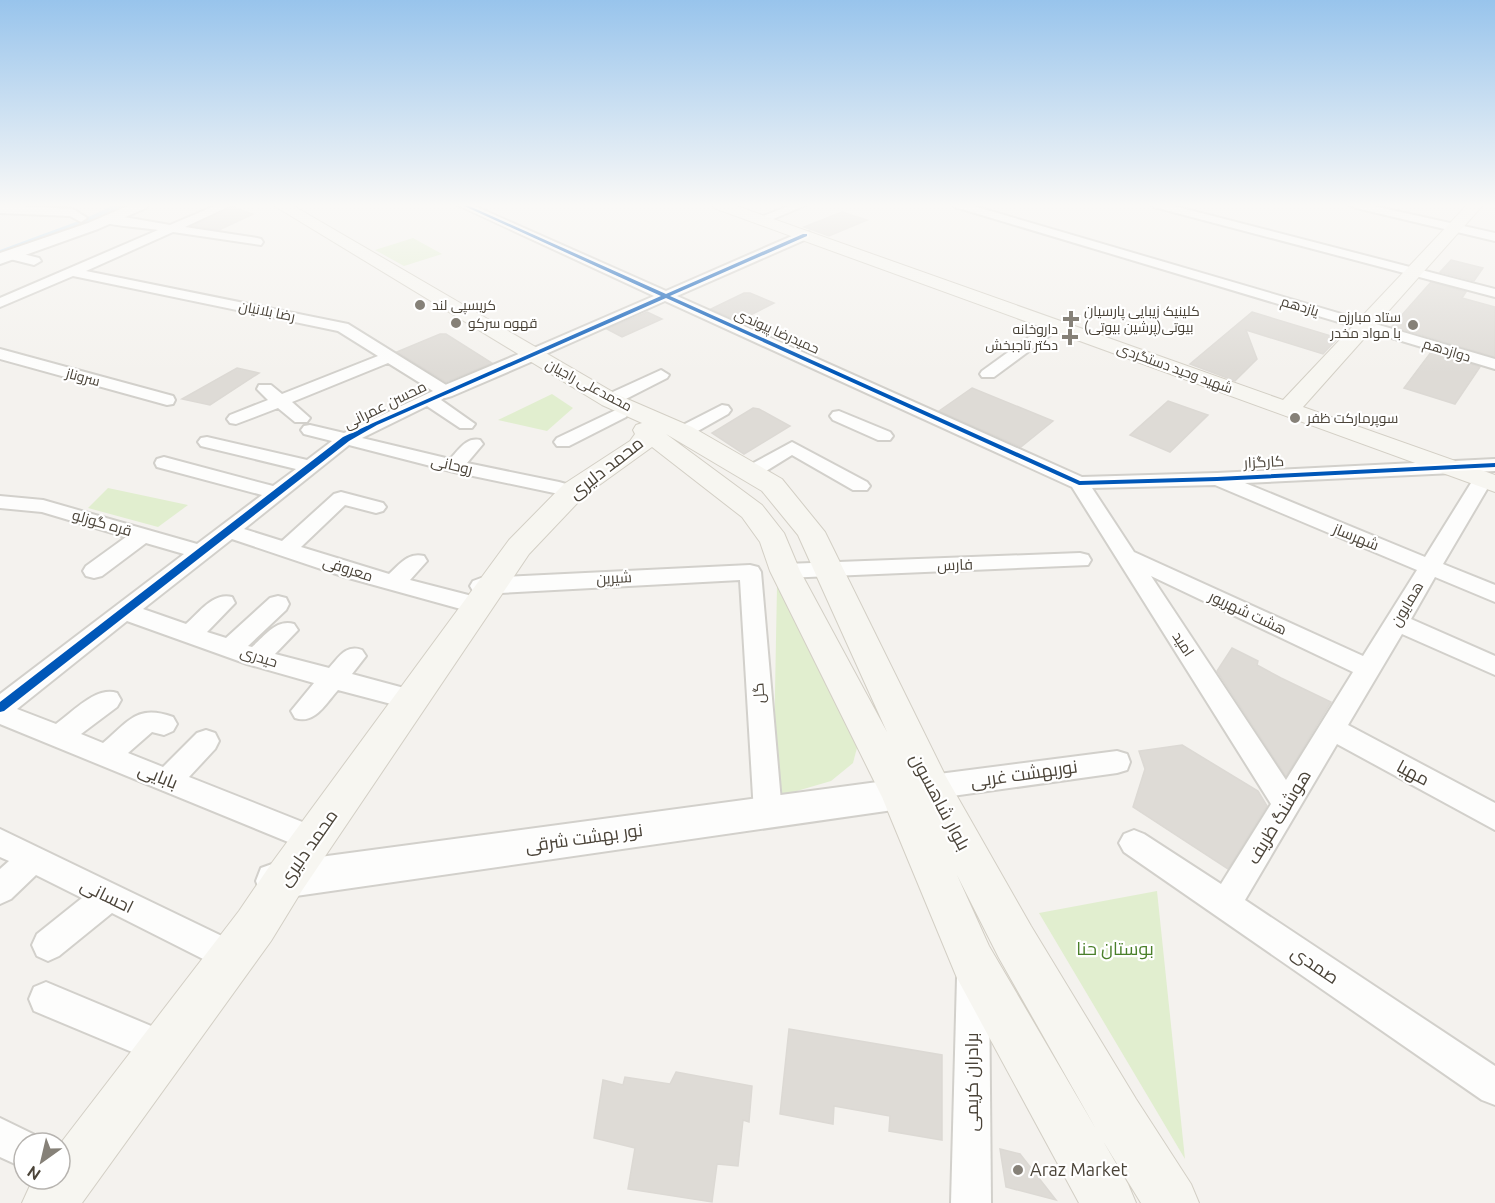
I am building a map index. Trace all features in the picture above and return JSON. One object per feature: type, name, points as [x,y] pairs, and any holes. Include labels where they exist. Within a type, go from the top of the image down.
[{"type":"main road","name":"محمدعلی راجیان","points":[[366,261],[528,356],[647,421]]},
{"type":"main road","name":"محمدعلی راجیان","points":[[374,261],[528,356]]},
{"type":"main road","name":"شهید وحید دستگردی","points":[[878,261],[1450,468],[1491,476]]},
{"type":"main road","points":[[1288,409],[1424,261]]},
{"type":"main road","name":"بلوار شاهسون","points":[[647,421],[751,472],[772,485],[811,532],[829,569],[915,791],[973,962],[1109,1203]]},
{"type":"main road","name":"بلوار شاهسون","points":[[647,421],[752,511],[774,540],[768,572],[1015,942],[1172,1203]]},
{"type":"main road","name":"محمد دلیری","points":[[72,1139],[144,1040],[216,949],[293,859],[480,591],[512,539],[559,488],[647,421]]},
{"type":"main road","name":"محمد دلیری","points":[[49,1203],[255,926],[293,859],[395,695],[480,591],[574,490],[639,446],[647,421]]},
{"type":"main road","points":[[1031,1064],[1033,1053],[1040,1042],[1053,1039],[1082,1054]]},
{"type":"street","points":[[0,303],[96,261]]},
{"type":"street","name":"حمیدرضا پیوندی","points":[[589,261],[1079,483]]},
{"type":"street","name":"محسن عمرانی","points":[[0,711],[346,440],[437,396],[746,261]]},
{"type":"street","name":"یازدهم","points":[[1150,261],[1364,325]]},
{"type":"street","points":[[1373,261],[1495,293]]},
{"type":"street","name":"رضا بلانیان","points":[[72,272],[343,327],[391,356],[466,424]]},
{"type":"street","points":[[988,374],[1055,325]]},
{"type":"street","name":"دوازدهم","points":[[1364,325],[1495,364]]},
{"type":"street","name":"سروناز","points":[[0,354],[166,400]]},
{"type":"street","points":[[236,419],[391,356]]},
{"type":"street","points":[[647,421],[661,375]]},
{"type":"street","points":[[265,389],[280,402]]},
{"type":"street","points":[[860,425],[898,401]]},
{"type":"street","name":"روحانی","points":[[280,402],[306,424],[346,440],[559,488]]},
{"type":"street","points":[[563,442],[647,421],[722,410]]},
{"type":"street","points":[[839,416],[884,436]]},
{"type":"street","points":[[207,442],[312,466]]},
{"type":"street","points":[[454,466],[474,444]]},
{"type":"street","points":[[751,472],[792,447],[860,486]]},
{"type":"street","points":[[164,463],[279,493]]},
{"type":"street","name":"کارگزار","points":[[1079,483],[1450,468]]},
{"type":"street","name":"همایون","points":[[1332,729],[1430,567],[1491,476]]},
{"type":"street","name":"شهرساز","points":[[1216,479],[1495,594]]},
{"type":"street","name":"امید","points":[[1079,483],[1287,805]]},
{"type":"street","points":[[286,549],[341,498],[376,507]]},
{"type":"street","name":"قره گوزلو","points":[[0,502],[43,506],[202,552]]},
{"type":"street","name":"معروفی","points":[[230,531],[393,583],[480,591]]},
{"type":"street","points":[[94,571],[143,536]]},
{"type":"street","name":"هشت شهریور","points":[[1128,557],[1368,669]]},
{"type":"street","name":"فارس","points":[[768,572],[1080,560]]},
{"type":"street","points":[[393,583],[416,561]]},
{"type":"street","name":"شیرین","points":[[480,591],[768,572]]},
{"type":"street","name":"گل","points":[[768,572],[768,813]]},
{"type":"street","points":[[190,634],[224,603]]},
{"type":"street","points":[[231,648],[278,604]]},
{"type":"street","name":"حیدری","points":[[126,612],[256,658],[395,695]]},
{"type":"street","points":[[1396,622],[1495,666]]},
{"type":"street","points":[[256,658],[286,630]]},
{"type":"street","points":[[303,711],[354,656]]},
{"type":"street","points":[[60,736],[108,700]]},
{"type":"street","name":"بابایی","points":[[0,711],[168,780],[293,859]]},
{"type":"street","points":[[107,755],[148,721],[164,724]]},
{"type":"street","name":"هوشنگ ظریف","points":[[1226,904],[1332,729]]},
{"type":"street","name":"مهیا","points":[[1332,729],[1495,817]]},
{"type":"street","points":[[168,780],[206,743]]},
{"type":"street","name":"نوربهشت غربی","points":[[915,791],[1117,762]]},
{"type":"street","name":"نور بهشت شرقی","points":[[293,859],[768,813],[915,791]]},
{"type":"street","name":"احسانی","points":[[0,842],[216,949]]},
{"type":"street","name":"صمدی","points":[[1134,843],[1495,1087]]},
{"type":"street","points":[[0,889],[33,859]]},
{"type":"street","points":[[48,945],[108,897]]},
{"type":"street","name":"برادران کریمی","points":[[971,1203],[973,962]]},
{"type":"street","points":[[46,999],[144,1040]]},
{"type":"green space","points":[[395,261],[419,261],[404,266]]},
{"type":"green space","points":[[552,394],[573,408],[547,431],[498,420]]},
{"type":"green space","points":[[108,488],[188,505],[158,527],[88,508]]},
{"type":"green space","points":[[777,586],[788,586],[858,744],[853,763],[831,781],[773,798]]},
{"type":"green space","name":"بوستان حنا","points":[[1157,891],[1185,1159],[1039,913]]},
{"type":"building","points":[[1450,261],[1483,268],[1474,281],[1440,272]]},
{"type":"building","points":[[1431,282],[1466,292],[1462,298],[1495,307],[1495,357],[1392,326]]},
{"type":"building","points":[[744,293],[750,293],[774,303],[739,321],[711,309]]},
{"type":"building","points":[[647,312],[662,319],[622,337],[607,329]]},
{"type":"building","points":[[1252,312],[1338,338],[1323,354],[1246,330],[1257,359],[1235,381],[1190,364]]},
{"type":"building","points":[[440,334],[446,334],[492,363],[446,382],[397,352]]},
{"type":"building","points":[[1431,352],[1480,367],[1455,404],[1404,388]]},
{"type":"building","points":[[237,368],[259,373],[210,405],[182,399]]},
{"type":"building","points":[[972,388],[1053,421],[1021,447],[939,411]]},
{"type":"building","points":[[1168,401],[1208,415],[1170,452],[1130,435]]},
{"type":"building","points":[[753,408],[790,426],[744,454],[712,433]]},
{"type":"building","points":[[1232,648],[1258,661],[1257,665],[1331,702],[1286,776],[1217,671]]},
{"type":"building","points":[[1182,745],[1258,791],[1267,806],[1228,869],[1133,807],[1145,769],[1139,751]]},
{"type":"building","points":[[789,1029],[942,1055],[942,1140],[889,1131],[890,1116],[834,1106],[833,1124],[780,1114]]},
{"type":"building","points":[[676,1072],[752,1086],[749,1122],[743,1120],[738,1166],[717,1164],[712,1202],[628,1189],[635,1148],[594,1138],[603,1080],[623,1085],[625,1077],[670,1084]]},
{"type":"building","name":"Araz Market","points":[[1000,1149],[1020,1154],[1056,1200],[1006,1187]]},
{"type":"cycle path","points":[[588,261],[1079,483],[1217,479],[1495,465]]},
{"type":"cycle path","points":[[0,708],[346,439],[375,424],[746,261]]},
{"type":"place","name":"کریسپی لند","points":[[420,305]]},
{"type":"place","name":"کلینیک زیبایی پارسیان بیوتی(پرشین بیوتی)","points":[[1071,319]]},
{"type":"place","name":"قهوه سرکو","points":[[456,323]]},
{"type":"place","name":"ستاد مبارزه با مواد مخدر","points":[[1413,325]]},
{"type":"place","name":"داروخانه دکتر تاجبخش","points":[[1070,337]]},
{"type":"place","name":"سوپرمارکت ظفر","points":[[1295,418]]},
{"type":"place","name":"Araz Market","points":[[1018,1170]]}]
